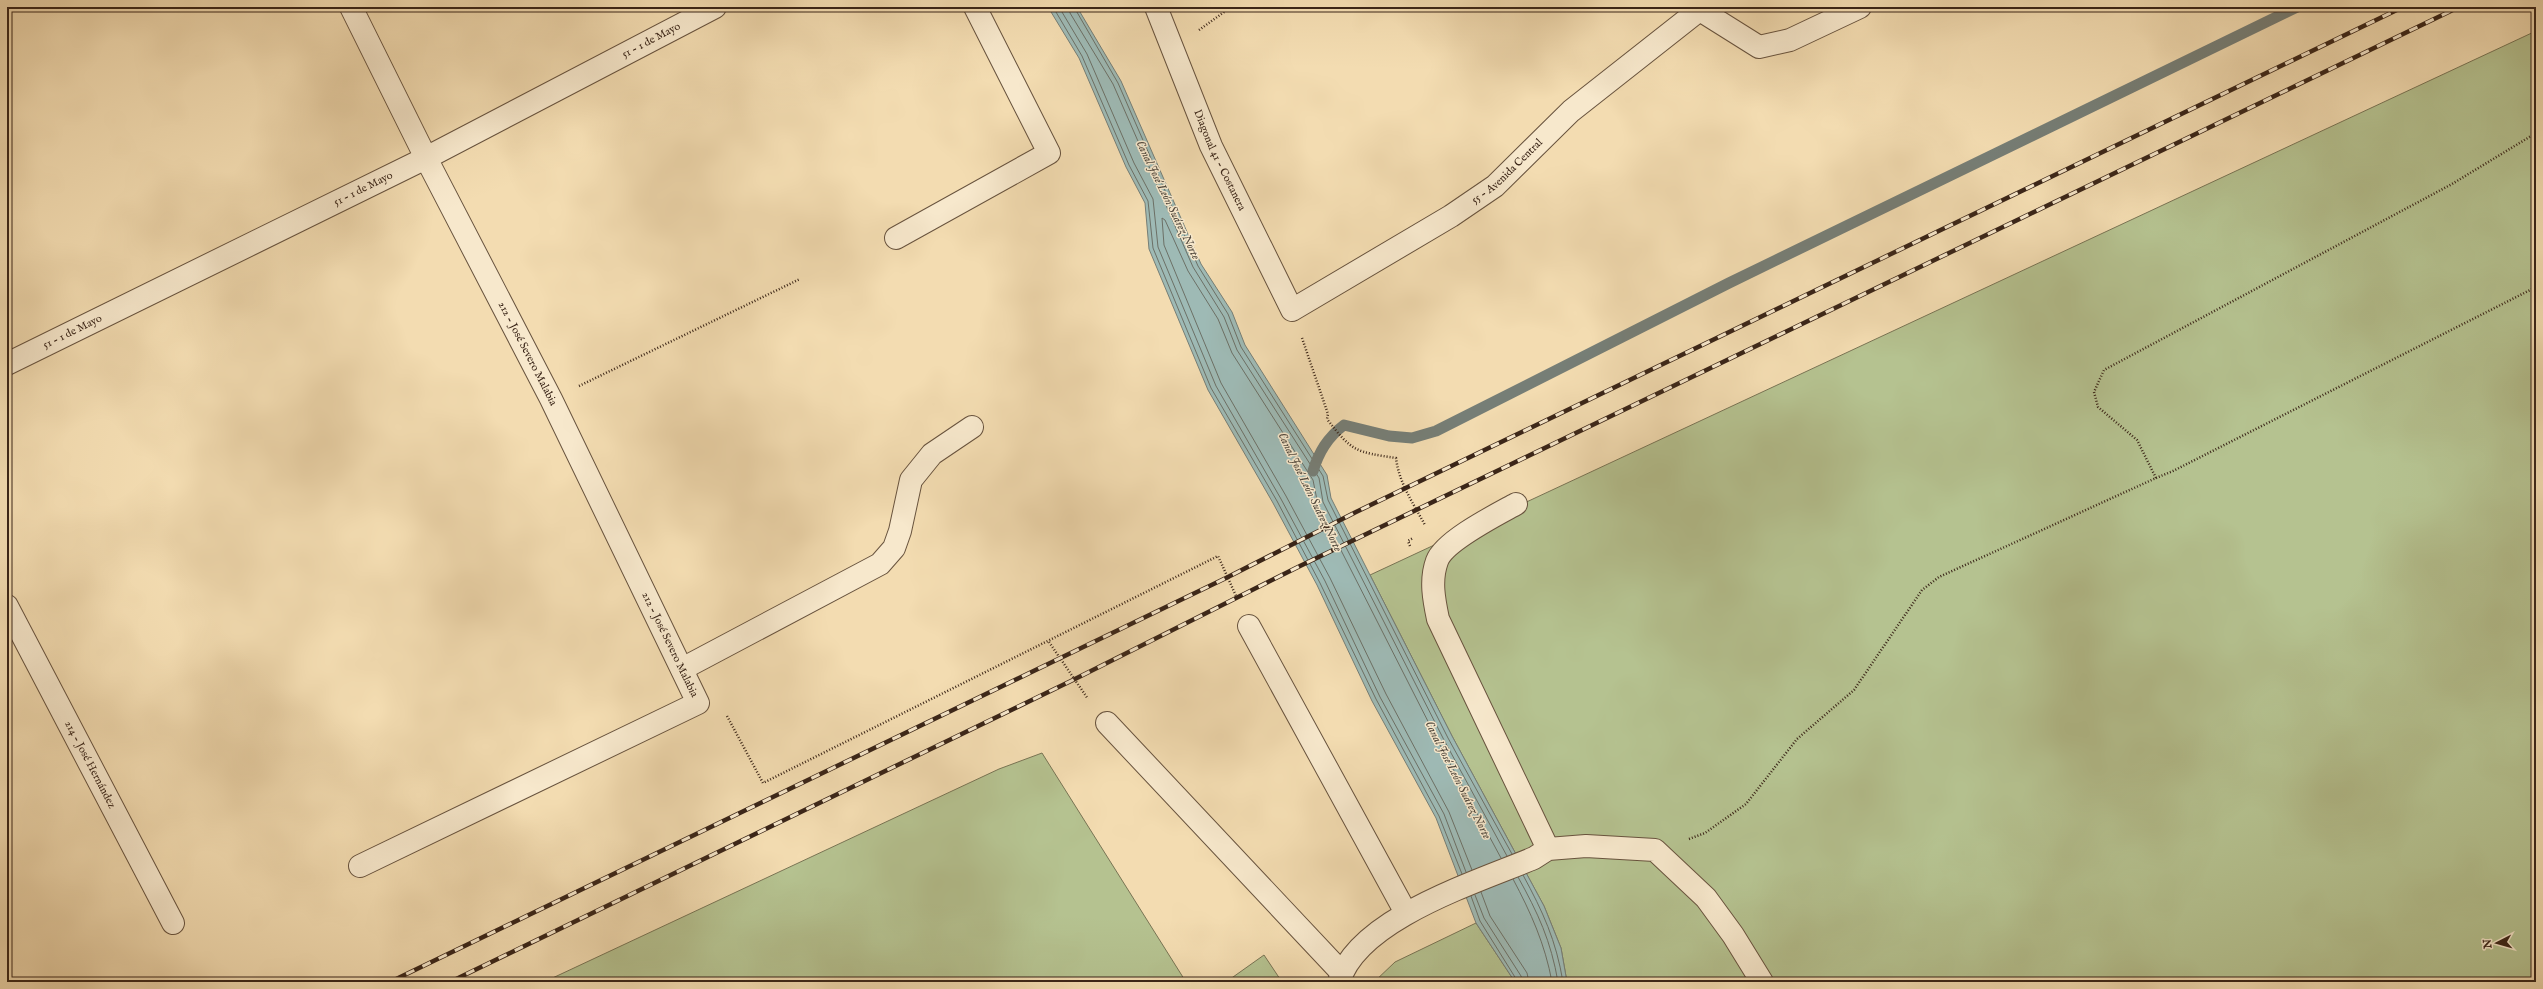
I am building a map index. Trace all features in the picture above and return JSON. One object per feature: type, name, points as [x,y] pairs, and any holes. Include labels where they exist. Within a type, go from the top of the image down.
[{"type":"street","name":"212 - José Severo Malabia","points":[[351,7],[426,158],[551,399],[698,703]]},
{"type":"street","name":"51 - 1 de Mayo","points":[[7,364],[426,158],[716,7]]},
{"type":"street","points":[[896,238],[1048,153],[975,7]]},
{"type":"street","name":"Diagonal 41 - Costanera","points":[[1156,7],[1211,146],[1292,310]]},
{"type":"street","points":[[1702,9],[1759,47],[1790,40],[1860,7]]},
{"type":"street","name":"55 - Avenida Central","points":[[1292,310],[1451,216],[1495,186],[1572,111],[1702,9]]},
{"type":"street","points":[[682,669],[880,564],[894,548],[900,531],[911,480],[932,454],[972,427]]},
{"type":"street","points":[[1516,504],[1475,527],[1451,545],[1437,560],[1433,594],[1438,619],[1541,853]]},
{"type":"street","name":"214 - José Hernández","points":[[7,606],[173,923]]},
{"type":"street","points":[[1249,626],[1406,913]]},
{"type":"street","points":[[360,866],[698,703]]},
{"type":"street","points":[[1107,724],[1340,977],[1355,951],[1406,913],[1541,853],[1586,846],[1655,850],[1706,898],[1733,935],[1762,982]]},
{"type":"path","points":[[1173,49],[1231,7]]},
{"type":"path","points":[[2156,478],[2137,440],[2098,407],[2094,392],[2104,370],[2452,184],[2536,133]]},
{"type":"path","points":[[551,399],[800,279]]},
{"type":"path","points":[[1655,850],[1678,844],[1705,833],[1746,804],[1797,739],[1854,690],[1922,590],[1939,577],[2174,471],[2536,287]]},
{"type":"path","points":[[1292,310],[1328,414],[1327,419],[1342,440],[1359,452],[1396,458],[1397,470],[1404,490],[1428,531]]},
{"type":"path","points":[[1411,548],[1408,541],[1414,538]]},
{"type":"path","points":[[698,703],[719,702],[763,783],[1049,642],[1218,556],[1249,626]]},
{"type":"path","points":[[1049,642],[1073,680],[1107,724]]},
{"type":"green space","points":[[2536,31],[2536,982],[1567,982],[1561,948],[1544,906],[1452,736],[1370,575]]},
{"type":"green space","points":[[1042,753],[1186,982],[544,982],[999,769]]},
{"type":"green space","points":[[1476,923],[1515,982],[1374,982],[1395,962]]},
{"type":"green space","points":[[1264,955],[1282,982],[1226,982]]},
{"type":"water","name":"Canal José León Suárez Norte","points":[[1048,7],[1077,7],[1121,81],[1201,264],[1232,312],[1245,345],[1327,475],[1331,498],[1452,736],[1544,906],[1561,948],[1567,982],[1515,982],[1476,923],[1436,818],[1372,701],[1317,585],[1273,503],[1208,390],[1149,249],[1145,203],[1126,167],[1079,58]]},
{"type":"waterway","name":"Canal José León Suárez Norte","points":[[1313,471],[1328,440],[1344,425],[1389,436],[1412,438],[1436,431],[1729,283],[2297,7]]},
{"type":"railway","points":[[390,982],[1226,578],[1356,512],[2403,7]]},
{"type":"railway","points":[[450,982],[1073,680],[1300,566],[2459,7]]}]
